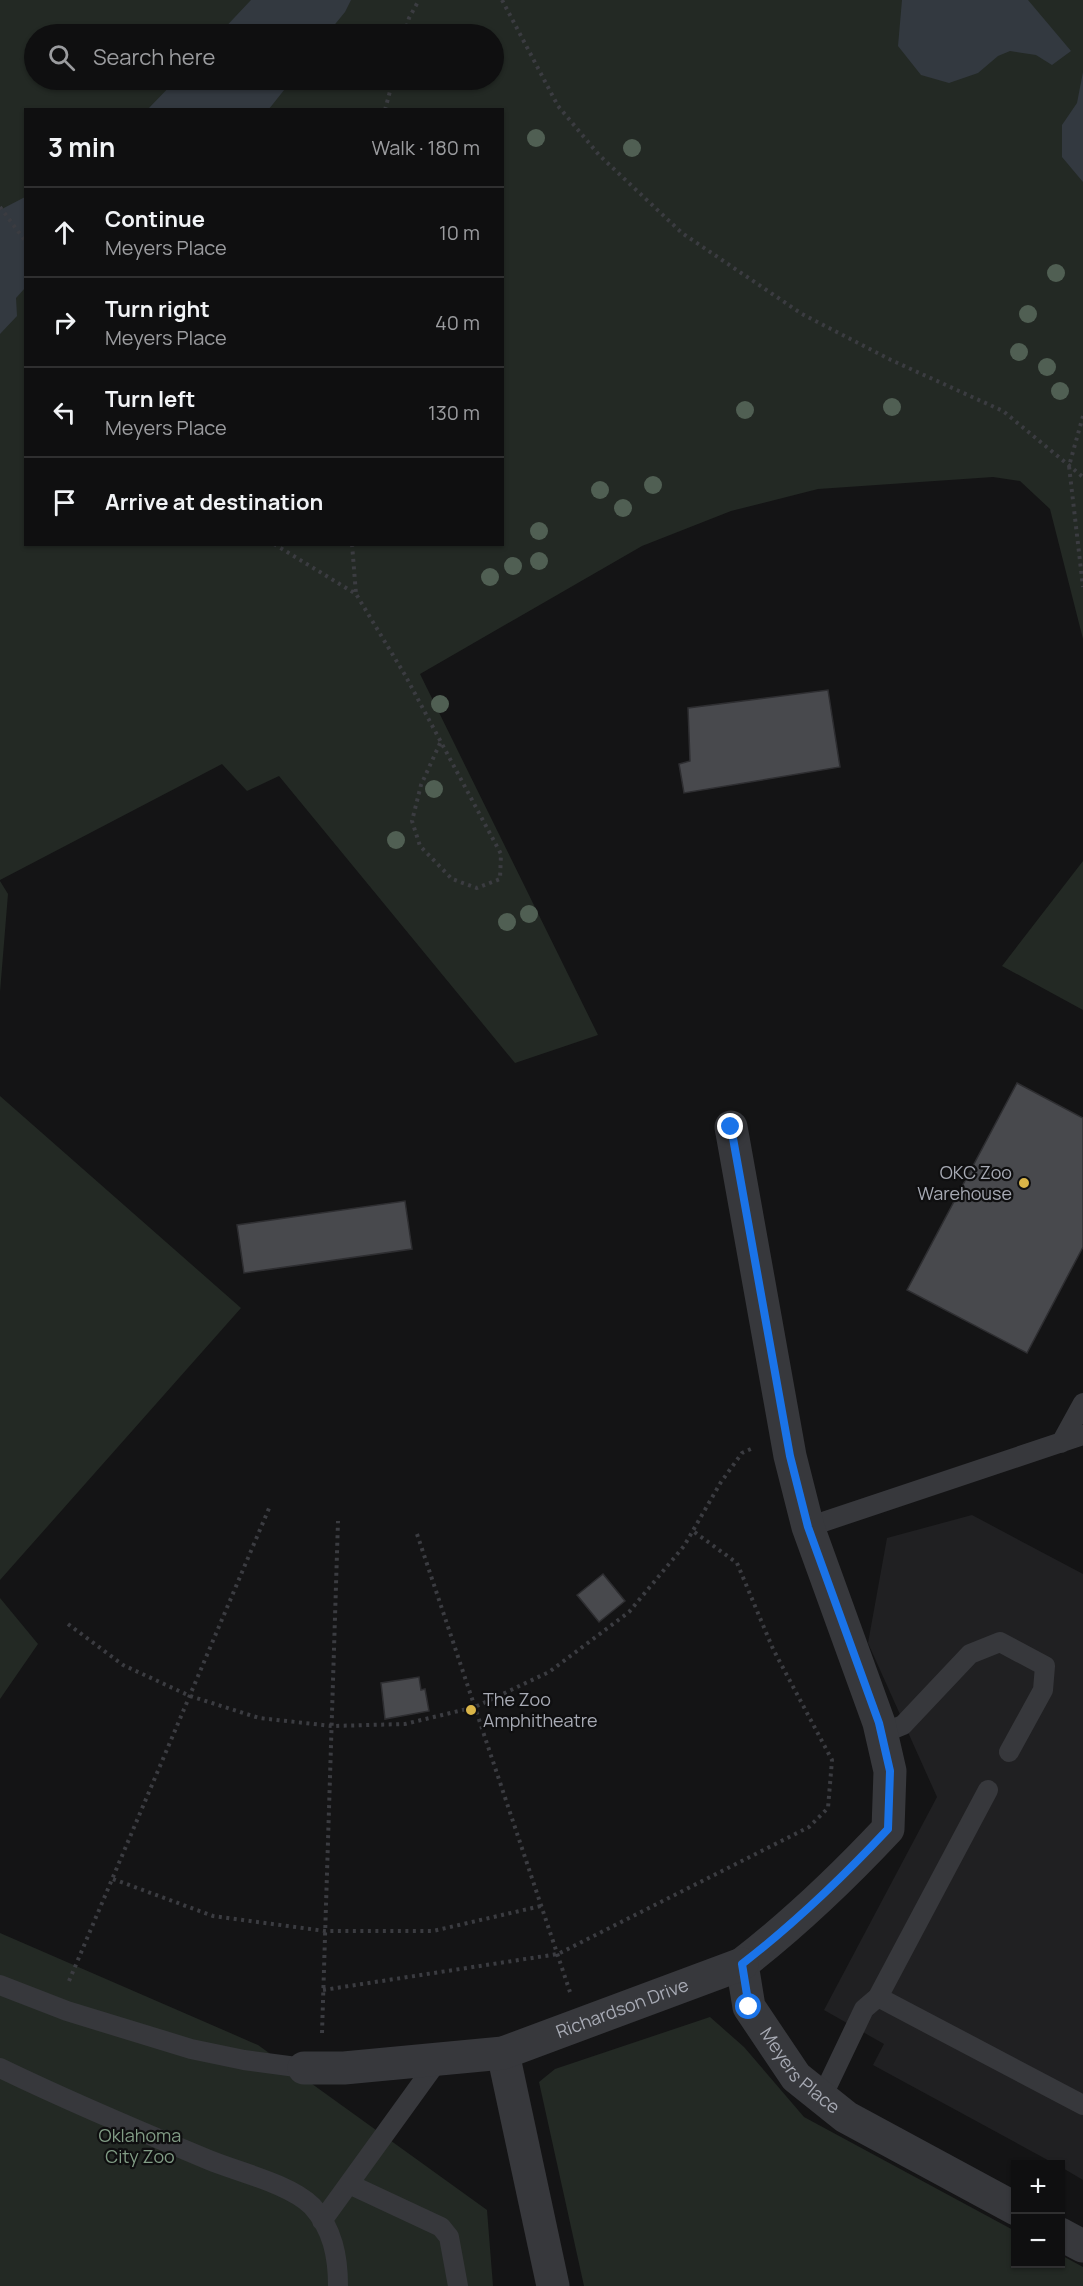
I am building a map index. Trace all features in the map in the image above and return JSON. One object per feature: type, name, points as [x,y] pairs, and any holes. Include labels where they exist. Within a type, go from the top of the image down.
[{"type":"street","points":[[731,1127],[790,1456],[808,1527],[881,1734],[890,1771],[888,1829],[784,1932],[742,1964]]},
{"type":"street","name":"Richardson Drive","points":[[312,2068],[344,2068],[503,2053],[742,1964]]},
{"type":"street","name":"Meyers Place","points":[[742,1964],[749,2007],[796,2076],[846,2117],[1011,2206]]},
{"type":"street","points":[[503,2053],[553,2286]]},
{"type":"street","points":[[1065,2237],[1083,2246]]},
{"type":"lane","points":[[1061,1443],[1083,1403]]},
{"type":"lane","points":[[808,1527],[1083,1435]]},
{"type":"lane","points":[[881,1734],[903,1725],[970,1654],[1000,1642],[1045,1666],[1043,1690],[1009,1752]]},
{"type":"lane","points":[[822,2097],[864,2009],[878,1997],[988,1790]]},
{"type":"lane","points":[[0,1985],[58,2008],[191,2049],[244,2060],[312,2068]]},
{"type":"lane","points":[[878,1997],[1083,2106]]},
{"type":"lane","points":[[322,2221],[439,2059]]},
{"type":"lane","points":[[0,2068],[209,2160],[296,2194],[312,2207],[332,2238],[338,2261],[338,2286]]},
{"type":"lane","points":[[349,2184],[441,2228],[449,2237],[458,2286]]},
{"type":"path","points":[[408,24],[419,0]]},
{"type":"path","points":[[502,0],[558,106],[598,155],[682,233],[802,314],[891,360],[1003,411],[1083,477]]},
{"type":"path","points":[[386,108],[390,90]]},
{"type":"path","points":[[0,207],[24,239]]},
{"type":"path","points":[[1083,416],[1069,466],[1083,587]]},
{"type":"path","points":[[277,546],[356,594]]},
{"type":"path","points":[[352,546],[356,594],[405,675],[441,741],[501,854],[500,879],[477,888],[452,879],[420,846],[412,821],[421,785],[441,741]]},
{"type":"path","points":[[68,1624],[123,1665],[190,1695],[259,1718],[332,1726],[405,1724],[475,1707],[549,1672],[629,1612],[684,1546],[721,1482],[742,1454],[786,1430]]},
{"type":"path","points":[[58,2008],[270,1506]]},
{"type":"path","points":[[312,2068],[323,1990],[338,1521]]},
{"type":"path","points":[[323,1990],[558,1954],[808,1827],[828,1808],[832,1760],[773,1649],[737,1563],[693,1531]]},
{"type":"path","points":[[417,1534],[581,2023]]},
{"type":"path","points":[[113,1879],[213,1916],[325,1931],[433,1932],[541,1905]]},
{"type":"shaded area","points":[[251,0],[351,0],[335,24],[228,24]]},
{"type":"shaded area","points":[[902,0],[1028,0],[1071,51],[1052,65],[1036,55],[1010,51],[998,56],[978,73],[949,83],[921,75],[898,46]]},
{"type":"shaded area","points":[[1083,72],[1083,182],[1062,157],[1062,125],[1077,103]]},
{"type":"shaded area","points":[[166,90],[284,90],[270,108],[149,108]]},
{"type":"shaded area","points":[[24,198],[24,289],[16,298],[17,316],[0,334],[0,210]]},
{"type":"shaded area","points":[[972,1515],[1083,1574],[1083,2180],[1065,2169],[1065,2160],[1048,2160],[873,2065],[884,2044],[824,2010],[937,1797],[868,1643],[887,1538]]},
{"type":"green space","points":[[0,0],[1083,0],[1083,639],[1050,509],[1020,481],[993,477],[818,489],[731,511],[642,546],[420,674],[598,1035],[515,1063],[279,776],[247,791],[222,764],[0,880]]},
{"type":"green space","points":[[1083,861],[1083,1010],[1002,966]]},
{"type":"green space","points":[[0,881],[8,894],[0,992]]},
{"type":"green space","points":[[0,1096],[241,1308],[0,1580]]},
{"type":"green space","points":[[0,1598],[38,1644],[0,1699]]},
{"type":"green space","name":"Oklahoma City Zoo","points":[[0,1933],[258,2045],[487,2210],[493,2286],[0,2286]]},
{"type":"green space","points":[[710,2017],[744,2047],[804,2117],[1011,2229],[1011,2268],[1065,2268],[1065,2257],[1083,2267],[1083,2286],[584,2286],[539,2082],[555,2069]]},
{"type":"building","points":[[828,690],[840,767],[684,793],[679,764],[690,761],[688,708]]},
{"type":"building","name":"OKC Zoo Warehouse","points":[[1017,1083],[1083,1118],[1083,1247],[1027,1353],[907,1290]]},
{"type":"building","points":[[405,1201],[412,1249],[244,1273],[237,1225]]},
{"type":"building","points":[[603,1574],[625,1601],[599,1622],[577,1595]]},
{"type":"building","points":[[419,1677],[421,1690],[425,1689],[429,1711],[385,1719],[381,1683]]},
{"type":"place","name":"OKC Zoo Warehouse","points":[[1024,1183]]},
{"type":"place","name":"The Zoo Amphitheatre","points":[[471,1710]]},
{"type":"route","points":[[731,1127],[790,1456],[808,1527],[879,1723],[890,1771],[888,1829],[784,1932],[742,1964],[749,2007]]}]
